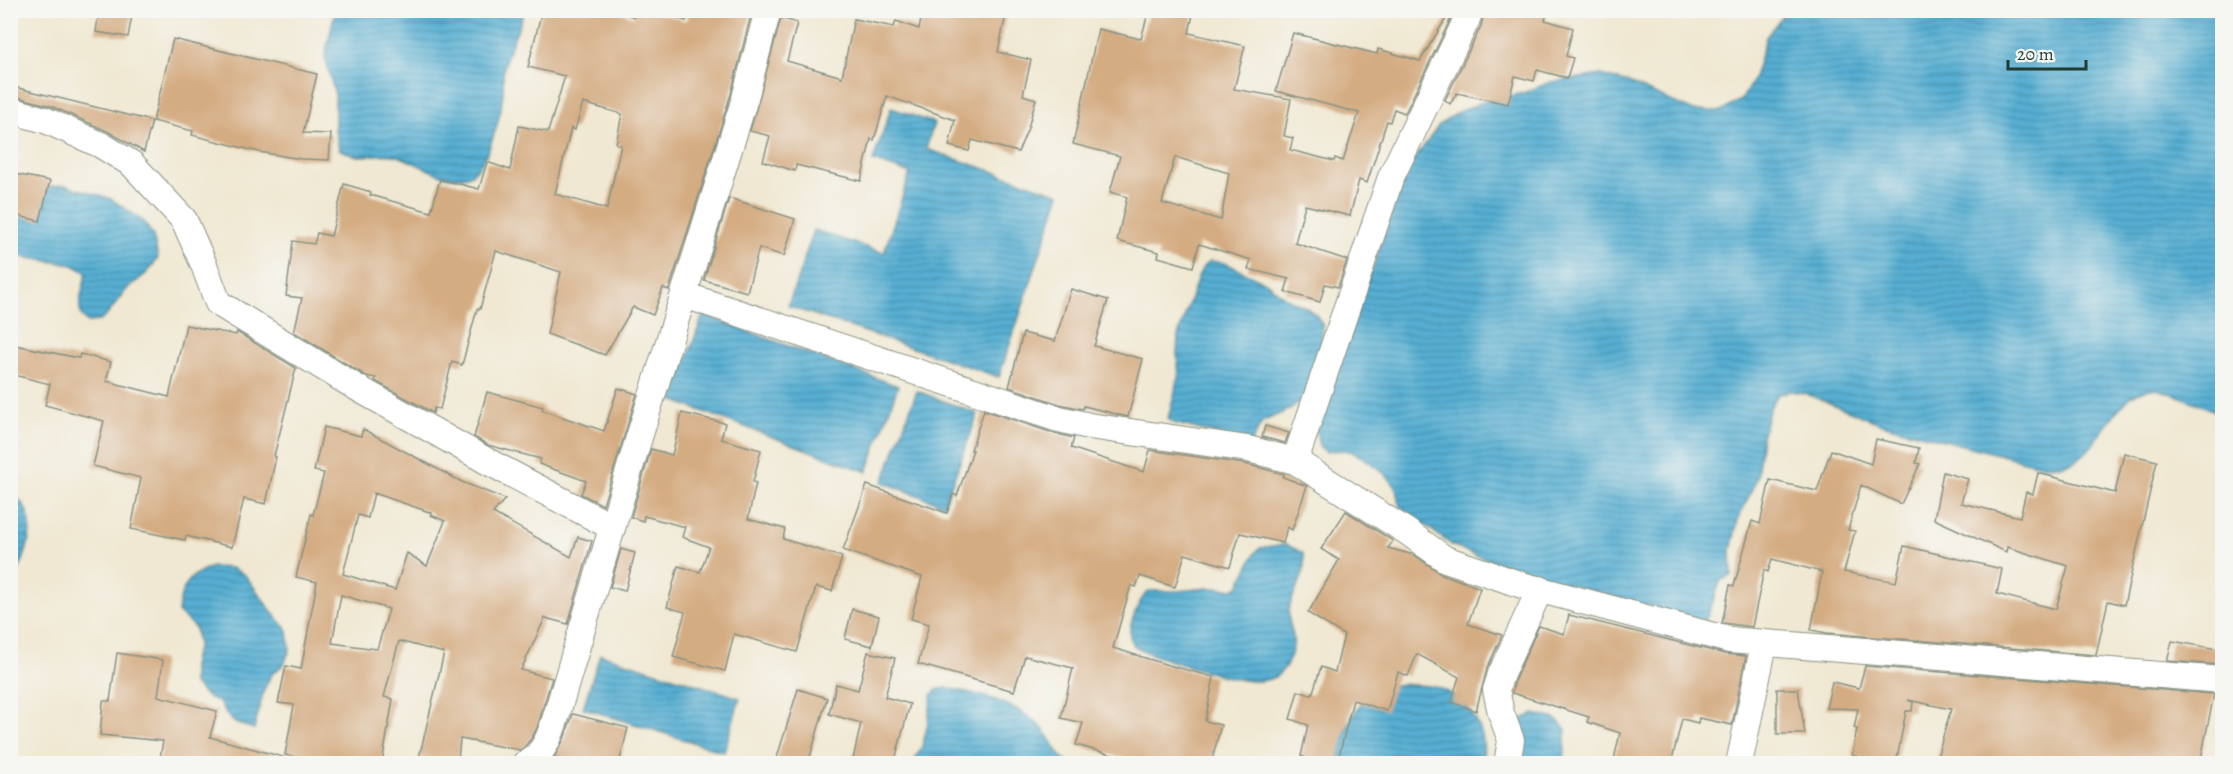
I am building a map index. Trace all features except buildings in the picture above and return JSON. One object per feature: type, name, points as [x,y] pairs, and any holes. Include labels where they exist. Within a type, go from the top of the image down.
[{"type":"street","points":[[525,764],[532,760],[548,742],[745,98],[768,10]]},
{"type":"street","points":[[1295,461],[1391,177],[1470,10]]},
{"type":"street","points":[[10,110],[45,120],[101,145],[132,164],[184,220],[218,303],[374,398],[612,527]]},
{"type":"street","points":[[684,295],[1054,418],[1089,426],[1248,449],[1295,461],[1406,531],[1445,560],[1472,570],[1729,640],[2223,680]]},
{"type":"street","points":[[1507,764],[1511,740],[1501,713],[1496,690],[1501,674],[1540,589]]},
{"type":"street","points":[[1738,764],[1764,644]]},
{"type":"water","points":[[335,11],[524,11],[504,67],[503,94],[492,140],[487,153],[474,172],[467,176],[449,177],[398,156],[388,154],[357,156],[339,149],[335,130],[335,95],[325,57]]},
{"type":"water","points":[[1786,11],[2222,11],[2222,414],[2159,390],[2139,392],[2117,411],[2079,459],[2064,465],[2044,466],[1885,425],[1804,393],[1790,391],[1778,394],[1770,408],[1762,436],[1757,478],[1738,520],[1731,550],[1732,576],[1721,580],[1706,620],[1544,578],[1452,545],[1401,507],[1394,484],[1376,467],[1349,451],[1326,452],[1319,446],[1316,431],[1406,171],[1439,125],[1458,112],[1483,102],[1523,93],[1551,82],[1601,75],[1629,83],[1694,111],[1723,111],[1742,99],[1754,78],[1766,37]]},
{"type":"water","points":[[891,108],[934,123],[926,149],[1060,194],[999,377],[788,306],[814,230],[884,253],[910,173],[873,161]]},
{"type":"water","points":[[10,179],[45,187],[65,185],[111,199],[142,220],[153,235],[158,258],[147,273],[127,289],[100,321],[87,322],[80,311],[80,298],[86,272],[73,265],[11,255]]},
{"type":"water","points":[[1210,261],[1225,263],[1267,283],[1284,297],[1307,308],[1317,316],[1323,326],[1320,353],[1306,392],[1300,401],[1288,410],[1262,422],[1251,443],[1174,423],[1168,419],[1179,375],[1178,336],[1198,277],[1203,267]]},
{"type":"water","points":[[703,315],[898,386],[867,472],[672,400]]},
{"type":"water","points":[[917,391],[978,414],[944,505],[883,482]]},
{"type":"water","points":[[11,493],[24,506],[28,515],[30,536],[28,547],[11,585]]},
{"type":"water","points":[[1285,544],[1303,553],[1304,569],[1289,609],[1293,636],[1292,650],[1289,661],[1278,675],[1268,680],[1257,681],[1229,677],[1171,661],[1133,644],[1130,633],[1132,620],[1140,601],[1149,591],[1233,589],[1239,586],[1255,553],[1260,548]]},
{"type":"water","points":[[212,567],[231,568],[245,575],[288,630],[290,649],[284,664],[271,675],[264,690],[254,729],[235,723],[219,702],[206,696],[193,683],[193,660],[198,645],[195,628],[178,612],[179,604],[187,583],[197,573]]},
{"type":"water","points":[[600,654],[740,698],[724,752],[583,708]]},
{"type":"water","points":[[1402,684],[1431,686],[1458,699],[1470,712],[1479,727],[1484,745],[1483,763],[1338,764],[1346,728],[1355,711],[1375,694]]},
{"type":"water","points":[[946,688],[985,697],[1021,712],[1041,727],[1061,756],[1070,763],[913,763],[922,746],[932,695],[936,690]]},
{"type":"water","points":[[1533,714],[1556,719],[1566,729],[1564,763],[1516,764],[1520,720]]}]
